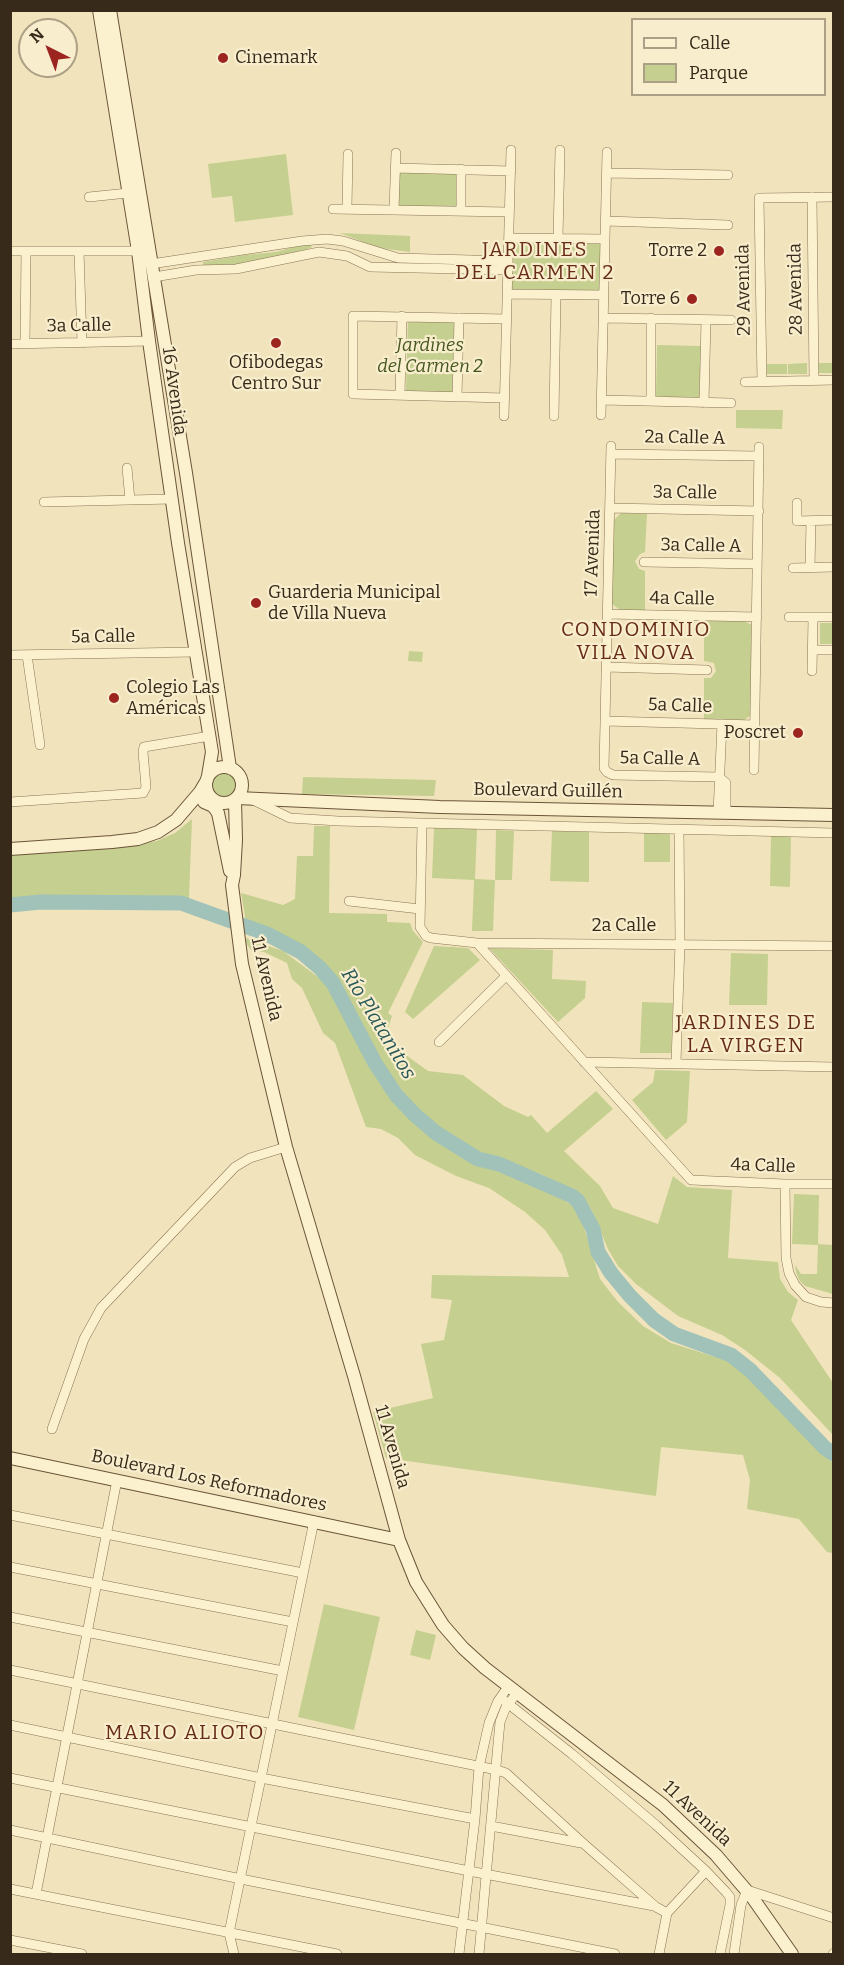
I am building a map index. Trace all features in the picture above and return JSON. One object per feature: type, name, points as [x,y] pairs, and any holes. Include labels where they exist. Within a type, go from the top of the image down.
[{"type":"main road","name":"16 Avenida","points":[[99,10],[138,251],[172,499],[210,736],[212,752],[208,778]]},
{"type":"main road","name":"16 Avenida","points":[[110,10],[235,771]]},
{"type":"main road","points":[[158,404],[174,401]]},
{"type":"main road","points":[[10,849],[138,839],[158,832],[176,820],[191,804],[216,769],[235,771],[266,803]]},
{"type":"main road","points":[[208,778],[208,793],[214,800],[225,803],[236,799],[242,787],[235,771]]},
{"type":"main road","name":"Boulevard Guillén","points":[[236,799],[266,803],[834,815]]},
{"type":"main road","name":"11 Avenida","points":[[236,799],[237,832],[232,885],[239,944],[286,1147],[354,1376],[399,1540],[416,1582],[435,1615],[463,1648],[513,1690],[663,1805],[716,1855],[747,1890],[792,1954]]},
{"type":"main road","points":[[191,804],[200,801],[209,803],[218,813],[232,885]]},
{"type":"main road","name":"Boulevard Los Reformadores","points":[[10,1458],[399,1540]]},
{"type":"street","points":[[504,416],[511,150]]},
{"type":"street","points":[[558,238],[560,150]]},
{"type":"street","points":[[601,415],[607,152]]},
{"type":"street","points":[[394,209],[396,153]]},
{"type":"street","points":[[347,208],[348,154]]},
{"type":"street","points":[[395,168],[511,171]]},
{"type":"street","points":[[461,169],[461,211]]},
{"type":"street","points":[[607,173],[728,175]]},
{"type":"street","points":[[89,197],[128,194]]},
{"type":"street","points":[[812,197],[834,197]]},
{"type":"street","name":"29 Avenida","points":[[762,382],[759,198],[812,197]]},
{"type":"street","name":"28 Avenida","points":[[812,197],[814,380]]},
{"type":"street","points":[[333,208],[508,212]]},
{"type":"street","points":[[606,221],[728,225]]},
{"type":"street","points":[[509,238],[605,239]]},
{"type":"street","points":[[151,264],[315,239],[350,244],[397,263]]},
{"type":"street","points":[[315,239],[316,252]]},
{"type":"street","points":[[346,256],[350,244]]},
{"type":"street","points":[[10,251],[138,251]]},
{"type":"street","points":[[26,251],[26,344]]},
{"type":"street","points":[[79,251],[82,343]]},
{"type":"street","points":[[154,277],[195,270],[236,269],[316,252],[346,256],[370,267],[397,263],[508,265]]},
{"type":"street","points":[[194,257],[195,270]]},
{"type":"street","points":[[508,294],[604,296]]},
{"type":"street","points":[[554,416],[556,295]]},
{"type":"street","points":[[505,398],[353,394],[353,316],[507,320]]},
{"type":"street","points":[[400,395],[402,316]]},
{"type":"street","points":[[457,397],[459,318]]},
{"type":"street","points":[[604,318],[731,320]]},
{"type":"street","points":[[651,318],[651,401]]},
{"type":"street","points":[[705,403],[706,320]]},
{"type":"street","name":"3a Calle","points":[[10,344],[149,341]]},
{"type":"street","points":[[745,382],[834,380]]},
{"type":"street","points":[[602,400],[731,403]]},
{"type":"street","name":"2a Calle A","points":[[611,450],[759,451],[759,511]]},
{"type":"street","name":"17 Avenida","points":[[604,768],[611,450]]},
{"type":"street","points":[[127,468],[130,500]]},
{"type":"street","points":[[44,502],[172,499]]},
{"type":"street","points":[[797,503],[797,520],[834,520]]},
{"type":"street","name":"3a Calle","points":[[610,508],[759,511]]},
{"type":"street","points":[[754,770],[759,511]]},
{"type":"street","points":[[810,568],[811,521]]},
{"type":"street","name":"3a Calle A","points":[[644,562],[757,564]]},
{"type":"street","points":[[793,568],[834,567]]},
{"type":"street","name":"4a Calle","points":[[607,614],[757,617]]},
{"type":"street","points":[[789,617],[834,617]]},
{"type":"street","points":[[812,671],[813,618]]},
{"type":"street","points":[[813,650],[834,650]]},
{"type":"street","name":"5a Calle","points":[[10,655],[196,652]]},
{"type":"street","points":[[27,655],[40,745]]},
{"type":"street","points":[[606,667],[707,670]]},
{"type":"street","name":"5a Calle","points":[[605,721],[755,725]]},
{"type":"street","points":[[722,724],[722,813]]},
{"type":"street","points":[[10,802],[143,793],[146,787],[142,752],[144,747],[210,736]]},
{"type":"street","name":"5a Calle A","points":[[604,768],[613,775],[723,780]]},
{"type":"street","points":[[266,803],[290,818],[422,824],[834,833]]},
{"type":"street","points":[[349,901],[420,909],[422,824]]},
{"type":"street","points":[[676,1063],[680,943],[679,829]]},
{"type":"street","name":"2a Calle","points":[[420,909],[420,927],[426,936],[477,943],[834,946]]},
{"type":"street","points":[[477,943],[584,1062],[834,1067]]},
{"type":"street","points":[[439,1042],[506,976]]},
{"type":"street","name":"4a Calle","points":[[584,1062],[692,1180],[834,1184]]},
{"type":"street","points":[[52,1429],[84,1339],[101,1308],[235,1167],[250,1158],[286,1147]]},
{"type":"street","points":[[785,1184],[787,1266],[795,1285],[806,1297],[834,1303]]},
{"type":"street","points":[[36,1894],[117,1480]]},
{"type":"street","points":[[10,1515],[303,1573]]},
{"type":"street","points":[[234,1954],[230,1933],[314,1521]]},
{"type":"street","points":[[10,1567],[293,1622]]},
{"type":"street","points":[[10,1617],[283,1671]]},
{"type":"street","points":[[10,1670],[506,1773],[656,1907],[667,1913]]},
{"type":"street","points":[[459,1954],[476,1819],[479,1767],[489,1723],[513,1690]]},
{"type":"street","points":[[478,1954],[500,1722],[505,1701]]},
{"type":"street","points":[[505,1701],[572,1754],[706,1871],[730,1898],[720,1954]]},
{"type":"street","points":[[10,1725],[261,1778],[476,1819]]},
{"type":"street","points":[[10,1778],[656,1907]]},
{"type":"street","points":[[491,1826],[584,1844]]},
{"type":"street","points":[[10,1830],[615,1954]]},
{"type":"street","points":[[659,1954],[667,1913],[706,1871]]},
{"type":"street","points":[[10,1889],[337,1954]]},
{"type":"street","points":[[734,1954],[741,1905],[747,1890],[834,1918]]},
{"type":"street","points":[[10,1940],[82,1954]]},
{"type":"green space","points":[[286,154],[293,215],[235,222],[232,196],[212,198],[208,164]]},
{"type":"green space","name":"Jardines del Carmen 2","points":[[399,171],[458,172],[457,207],[398,206]]},
{"type":"green space","points":[[340,233],[410,236],[410,252],[379,248]]},
{"type":"green space","name":"Jardines del Carmen 2","points":[[514,241],[601,244],[599,291],[512,289]]},
{"type":"green space","points":[[310,244],[312,247],[308,249],[237,265],[203,265],[203,262],[276,252]]},
{"type":"green space","name":"Jardines del Carmen 2","points":[[408,321],[454,322],[452,393],[406,392]]},
{"type":"green space","points":[[657,345],[701,346],[699,398],[656,397]]},
{"type":"green space","points":[[807,363],[807,374],[788,374],[788,364]]},
{"type":"green space","points":[[818,363],[833,363],[833,373],[818,373]]},
{"type":"green space","points":[[767,364],[787,364],[787,374],[767,374]]},
{"type":"green space","points":[[736,410],[783,410],[782,429],[736,428]]},
{"type":"green space","points":[[621,513],[647,514],[645,552],[640,554],[635,561],[639,569],[645,571],[645,610],[620,610],[611,603],[614,520]]},
{"type":"green space","points":[[742,620],[752,625],[751,715],[744,720],[704,719],[704,678],[711,678],[716,671],[714,663],[704,661],[704,621]]},
{"type":"green space","points":[[820,623],[833,623],[833,644],[820,644]]},
{"type":"green space","points":[[409,651],[423,652],[422,662],[408,661]]},
{"type":"green space","points":[[224,772],[233,775],[236,784],[233,793],[224,796],[215,793],[212,784],[215,775]]},
{"type":"green space","points":[[303,777],[436,780],[434,796],[302,794]]},
{"type":"green space","points":[[192,819],[189,898],[11,899],[10,856],[157,841],[175,833]]},
{"type":"green space","points":[[314,826],[330,826],[329,913],[387,914],[387,922],[410,923],[413,931],[423,942],[388,1013],[392,1016],[387,1031],[394,1044],[410,1058],[428,1071],[463,1075],[504,1106],[528,1117],[531,1115],[547,1133],[596,1091],[613,1109],[564,1151],[600,1186],[613,1208],[658,1224],[673,1176],[687,1187],[732,1190],[728,1258],[778,1262],[780,1279],[788,1292],[798,1300],[791,1320],[833,1383],[833,1435],[780,1378],[745,1350],[722,1335],[678,1316],[636,1284],[618,1266],[592,1211],[583,1199],[543,1175],[483,1153],[445,1134],[418,1111],[390,1079],[360,1022],[346,1003],[337,980],[318,958],[299,943],[275,931],[246,922],[241,893],[283,905],[295,899],[297,856],[313,856]]},
{"type":"green space","points":[[434,828],[477,829],[475,879],[495,880],[493,931],[472,931],[474,880],[432,878]]},
{"type":"green space","points":[[496,830],[514,831],[512,880],[495,880]]},
{"type":"green space","points":[[552,831],[589,832],[589,882],[550,881]]},
{"type":"green space","points":[[644,832],[670,832],[670,862],[644,862]]},
{"type":"green space","points":[[771,836],[791,836],[790,887],[770,886]]},
{"type":"green space","points":[[246,938],[283,951],[328,986],[344,1018],[350,1024],[393,1097],[432,1135],[480,1163],[546,1189],[575,1207],[581,1218],[600,1279],[618,1302],[643,1326],[671,1343],[731,1362],[833,1463],[833,1553],[827,1552],[799,1519],[747,1509],[750,1480],[743,1455],[661,1447],[656,1496],[386,1458],[373,1412],[433,1398],[421,1344],[444,1340],[452,1300],[431,1298],[432,1275],[569,1277],[562,1255],[545,1230],[525,1212],[489,1188],[456,1176],[415,1155],[398,1138],[381,1129],[366,1127],[335,1043],[323,1033],[302,988],[292,979],[287,963],[264,952],[251,950],[246,943]]},
{"type":"green space","points":[[434,946],[468,948],[480,960],[413,1019],[405,1012]]},
{"type":"green space","points":[[489,948],[553,950],[552,979],[586,981],[585,998],[558,1022]]},
{"type":"green space","points":[[731,953],[768,954],[767,1005],[729,1005]]},
{"type":"green space","points":[[642,1002],[673,1003],[671,1053],[640,1053]]},
{"type":"green space","points":[[655,1070],[690,1071],[687,1122],[666,1140],[632,1100],[653,1082]]},
{"type":"green space","points":[[794,1194],[819,1195],[818,1244],[833,1245],[833,1294],[805,1286],[799,1280],[795,1265],[801,1274],[817,1274],[818,1245],[792,1244]]},
{"type":"green space","points":[[324,1604],[380,1617],[354,1730],[298,1717]]},
{"type":"green space","points":[[416,1630],[436,1635],[430,1660],[410,1655]]},
{"type":"waterway","name":"Río Platanitos","points":[[10,905],[41,902],[181,903],[267,934],[301,952],[333,983],[375,1063],[396,1095],[415,1115],[436,1133],[478,1159],[499,1164],[572,1196],[578,1201],[593,1229],[598,1252],[611,1273],[654,1320],[674,1334],[731,1355],[750,1370],[825,1448],[834,1454]]},
{"type":"place","name":"Cinemark","points":[[223,58]]},
{"type":"place","name":"Torre 2","points":[[719,251]]},
{"type":"place","name":"Torre 6","points":[[692,299]]},
{"type":"place","name":"Ofibodegas Centro Sur","points":[[276,343]]},
{"type":"place","name":"Guarderia Municipal de Villa Nueva","points":[[256,603]]},
{"type":"place","name":"Colegio Las Américas","points":[[114,698]]},
{"type":"place","name":"Poscret","points":[[798,733]]},
{"type":"district","name":"JARDINES DEL CARMEN 2","points":[[535,262]]},
{"type":"district","name":"CONDOMINIO VILA NOVA","points":[[636,642]]},
{"type":"district","name":"JARDINES DE LA VIRGEN","points":[[746,1034]]},
{"type":"district","name":"MARIO ALIOTO","points":[[185,1733]]}]
